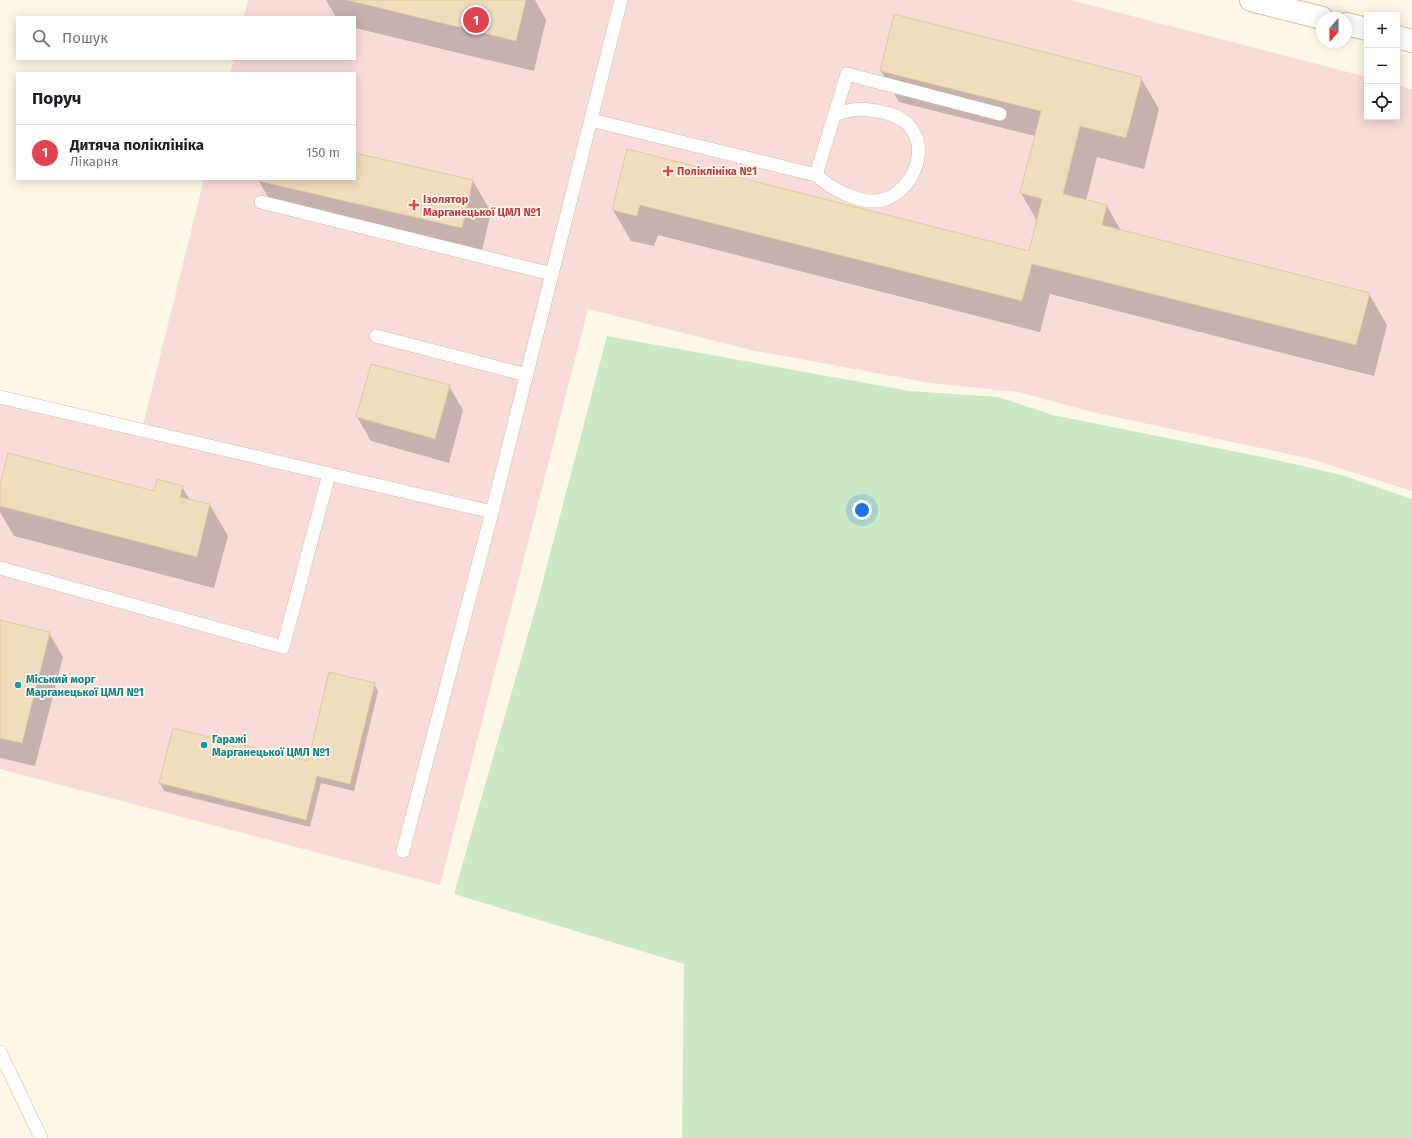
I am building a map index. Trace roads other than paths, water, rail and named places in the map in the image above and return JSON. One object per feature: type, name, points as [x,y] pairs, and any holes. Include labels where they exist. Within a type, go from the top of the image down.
[{"type":"street","points":[[1251,0],[1316,16]]},
{"type":"street","points":[[1352,26],[1364,29]]},
{"type":"street","points":[[1400,38],[1412,41]]},
{"type":"lane","points":[[403,851],[527,376],[621,0]]},
{"type":"lane","points":[[816,176],[847,74],[1000,114]]},
{"type":"lane","points":[[591,120],[816,176],[825,184],[845,194],[871,201],[885,199],[895,194],[912,176],[919,150],[911,127],[902,119],[890,113],[865,109],[850,109],[834,115]]},
{"type":"lane","points":[[261,202],[552,274]]},
{"type":"lane","points":[[376,336],[527,376]]},
{"type":"lane","points":[[0,397],[492,512]]},
{"type":"lane","points":[[0,568],[283,648],[329,474]]},
{"type":"lane","points":[[0,1052],[40,1138]]},
{"type":"place","name":"Дитяча поліклініка","points":[[476,20]]},
{"type":"place","name":"Поліклініка №1","points":[[668,171]]},
{"type":"place","name":"Ізолятор Марганецької ЦМЛ №1","points":[[414,205]]},
{"type":"place","name":"Міський морг Марганецької ЦМЛ №1","points":[[18,685]]},
{"type":"place","name":"Гаражі Марганецької ЦМЛ №1","points":[[204,745]]}]
